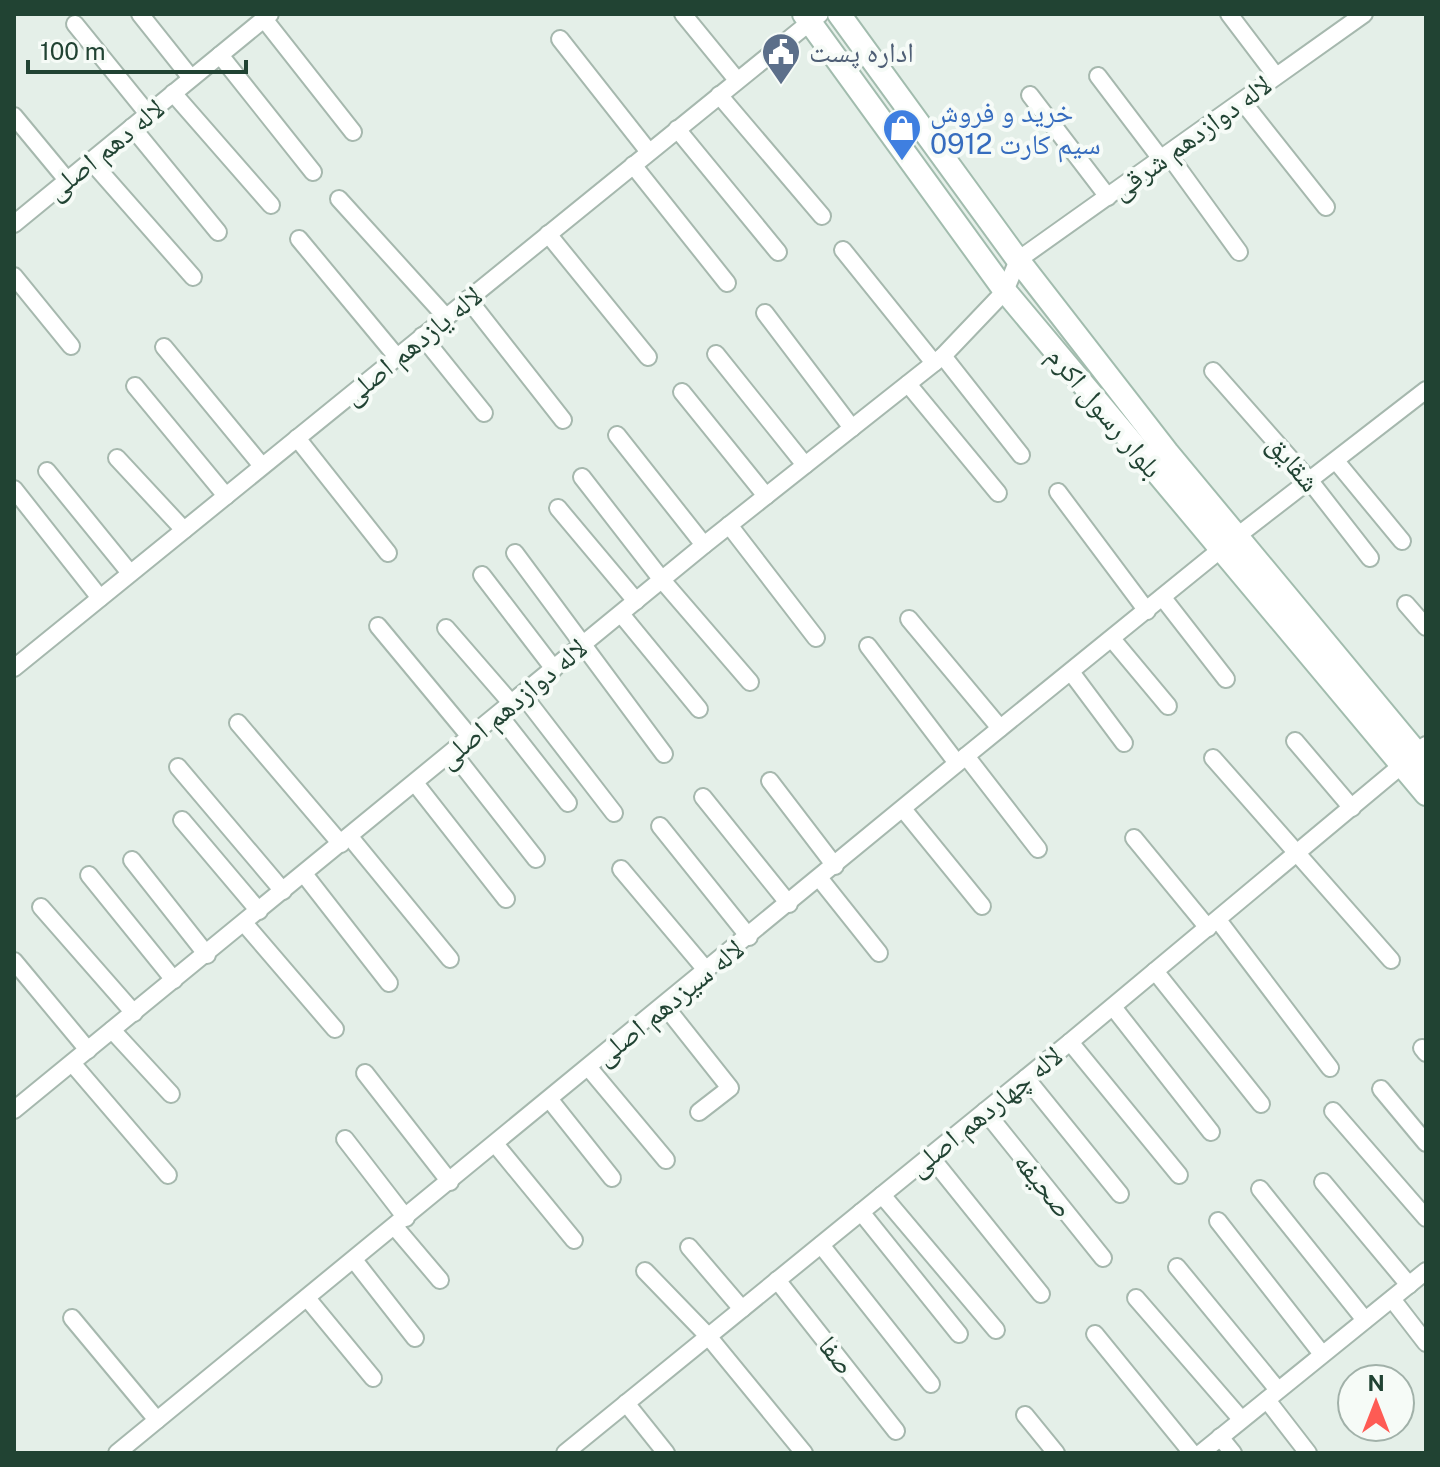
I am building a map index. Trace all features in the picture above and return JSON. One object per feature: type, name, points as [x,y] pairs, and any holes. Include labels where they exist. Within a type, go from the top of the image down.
[{"type":"main road","name":"بلوار رسول اکرم","points":[[839,14],[1228,544]]},
{"type":"main road","name":"بلوار رسول اکرم","points":[[811,17],[1005,291],[1418,757],[1426,794]]},
{"type":"street","points":[[140,14],[191,78]]},
{"type":"street","points":[[683,14],[737,80]]},
{"type":"street","points":[[1229,14],[1276,76]]},
{"type":"street","name":"لاله دوازدهم شرقی","points":[[1018,260],[1364,14]]},
{"type":"street","points":[[267,16],[353,132]]},
{"type":"street","name":"لاله دهم اصلی","points":[[17,214],[91,161],[267,16]]},
{"type":"street","name":"لاله یازدهم اصلی","points":[[14,668],[811,17]]},
{"type":"street","points":[[75,24],[148,114]]},
{"type":"street","points":[[560,39],[649,152]]},
{"type":"street","points":[[220,55],[313,172]]},
{"type":"street","points":[[1098,76],[1239,252]]},
{"type":"street","points":[[173,93],[271,205]]},
{"type":"street","points":[[719,95],[822,216]]},
{"type":"street","points":[[1030,95],[1108,197]]},
{"type":"street","points":[[1242,101],[1326,207]]},
{"type":"street","points":[[14,116],[67,180]]},
{"type":"street","points":[[132,127],[218,232]]},
{"type":"street","points":[[677,129],[778,252]]},
{"type":"street","points":[[91,161],[193,277]]},
{"type":"street","points":[[633,165],[727,283]]},
{"type":"street","points":[[339,199],[446,317]]},
{"type":"street","points":[[548,234],[648,357]]},
{"type":"street","points":[[299,239],[397,357]]},
{"type":"street","points":[[843,250],[1021,455]]},
{"type":"street","points":[[1005,291],[1018,260]]},
{"type":"street","points":[[14,276],[71,346]]},
{"type":"street","name":"لاله دوازدهم اصلی","points":[[14,1110],[704,545],[908,384],[938,359],[1005,291]]},
{"type":"street","points":[[468,299],[563,420]]},
{"type":"street","points":[[765,313],[852,428]]},
{"type":"street","points":[[422,336],[484,413]]},
{"type":"street","points":[[164,347],[262,466]]},
{"type":"street","points":[[716,354],[805,465]]},
{"type":"street","name":"شقایق","points":[[1213,371],[1310,481],[1370,558]]},
{"type":"street","points":[[908,384],[998,493]]},
{"type":"street","points":[[135,386],[226,496]]},
{"type":"street","name":"لاله سیزدهم اصلی","points":[[117,1453],[820,879],[1000,728],[1228,544],[1426,390]]},
{"type":"street","points":[[682,392],[766,496]]},
{"type":"street","points":[[617,435],[704,545]]},
{"type":"street","points":[[297,438],[388,553]]},
{"type":"street","points":[[117,458],[184,530]]},
{"type":"street","points":[[1336,461],[1402,541]]},
{"type":"street","points":[[47,471],[130,573]]},
{"type":"street","points":[[582,477],[662,580],[750,682]]},
{"type":"street","points":[[14,489],[100,598]]},
{"type":"street","points":[[1058,492],[1147,611]]},
{"type":"street","points":[[558,508],[636,601]]},
{"type":"street","points":[[729,525],[816,638]]},
{"type":"street","points":[[515,553],[664,754]]},
{"type":"street","points":[[482,575],[554,669]]},
{"type":"street","points":[[1163,598],[1226,679]]},
{"type":"street","points":[[1406,604],[1426,627]]},
{"type":"street","points":[[621,614],[699,709]]},
{"type":"street","points":[[909,619],[1000,728]]},
{"type":"street","points":[[378,626],[471,738]]},
{"type":"street","points":[[446,628],[511,705],[614,813]]},
{"type":"street","points":[[1112,639],[1168,706]]},
{"type":"street","points":[[868,646],[1038,849]]},
{"type":"street","points":[[1071,672],[1124,743]]},
{"type":"street","points":[[511,705],[568,803]]},
{"type":"street","points":[[238,723],[450,959]]},
{"type":"street","points":[[1295,741],[1352,808]]},
{"type":"street","points":[[453,753],[536,859]]},
{"type":"street","name":"لاله چهاردهم اصلی","points":[[565,1453],[1418,757]]},
{"type":"street","points":[[1213,758],[1391,960]]},
{"type":"street","points":[[178,767],[283,891]]},
{"type":"street","points":[[770,781],[835,866]]},
{"type":"street","points":[[415,783],[506,899]]},
{"type":"street","points":[[703,797],[789,904]]},
{"type":"street","points":[[903,809],[982,906]]},
{"type":"street","points":[[182,820],[259,911]]},
{"type":"street","points":[[660,826],[749,937]]},
{"type":"street","points":[[1134,838],[1213,924],[1330,1068]]},
{"type":"street","points":[[132,860],[207,955]]},
{"type":"street","points":[[621,869],[707,971]]},
{"type":"street","points":[[304,874],[389,983]]},
{"type":"street","points":[[89,875],[174,980]]},
{"type":"street","points":[[820,879],[879,953]]},
{"type":"street","points":[[41,907],[134,1013]]},
{"type":"street","points":[[244,923],[335,1029]]},
{"type":"street","points":[[14,961],[88,1050]]},
{"type":"street","points":[[1155,971],[1261,1104]]},
{"type":"street","points":[[665,1006],[730,1088],[699,1112]]},
{"type":"street","points":[[1113,1007],[1211,1132]]},
{"type":"street","points":[[112,1030],[171,1094]]},
{"type":"street","points":[[1070,1042],[1179,1175]]},
{"type":"street","points":[[72,1063],[168,1175]]},
{"type":"street","points":[[589,1068],[666,1160]]},
{"type":"street","points":[[365,1073],[450,1182]]},
{"type":"street","points":[[1026,1078],[1120,1194]]},
{"type":"street","points":[[1381,1089],[1426,1143]]},
{"type":"street","points":[[550,1100],[612,1178]]},
{"type":"street","name":"صحیفه","points":[[985,1111],[1103,1258]]},
{"type":"street","points":[[1333,1111],[1426,1218]]},
{"type":"street","points":[[345,1139],[440,1280]]},
{"type":"street","points":[[496,1145],[574,1240]]},
{"type":"street","points":[[930,1156],[1041,1294]]},
{"type":"street","points":[[1323,1182],[1409,1285]]},
{"type":"street","points":[[1260,1189],[1365,1320]]},
{"type":"street","points":[[882,1195],[996,1330]]},
{"type":"street","points":[[861,1212],[959,1334]]},
{"type":"street","points":[[1218,1221],[1322,1354]]},
{"type":"street","points":[[821,1245],[931,1384]]},
{"type":"street","points":[[689,1247],[742,1309]]},
{"type":"street","points":[[354,1260],[415,1338]]},
{"type":"street","points":[[1177,1267],[1272,1395],[1308,1453]]},
{"type":"street","points":[[645,1271],[708,1336],[804,1453]]},
{"type":"street","points":[[1201,1453],[1426,1271]]},
{"type":"street","name":"صفا","points":[[777,1280],[896,1431]]},
{"type":"street","points":[[307,1298],[373,1378]]},
{"type":"street","points":[[1136,1298],[1241,1419]]},
{"type":"street","points":[[1392,1299],[1426,1343]]},
{"type":"street","points":[[72,1318],[157,1420]]},
{"type":"street","points":[[1095,1334],[1192,1453]]},
{"type":"street","points":[[626,1403],[666,1453]]},
{"type":"street","points":[[1025,1415],[1056,1453]]},
{"type":"street","points":[[1220,1437],[1233,1453]]},
{"type":"place","name":"اداره پست","points":[[781,86]]},
{"type":"place","name":"خرید و فروش سیم کارت 0912","points":[[902,162]]}]
